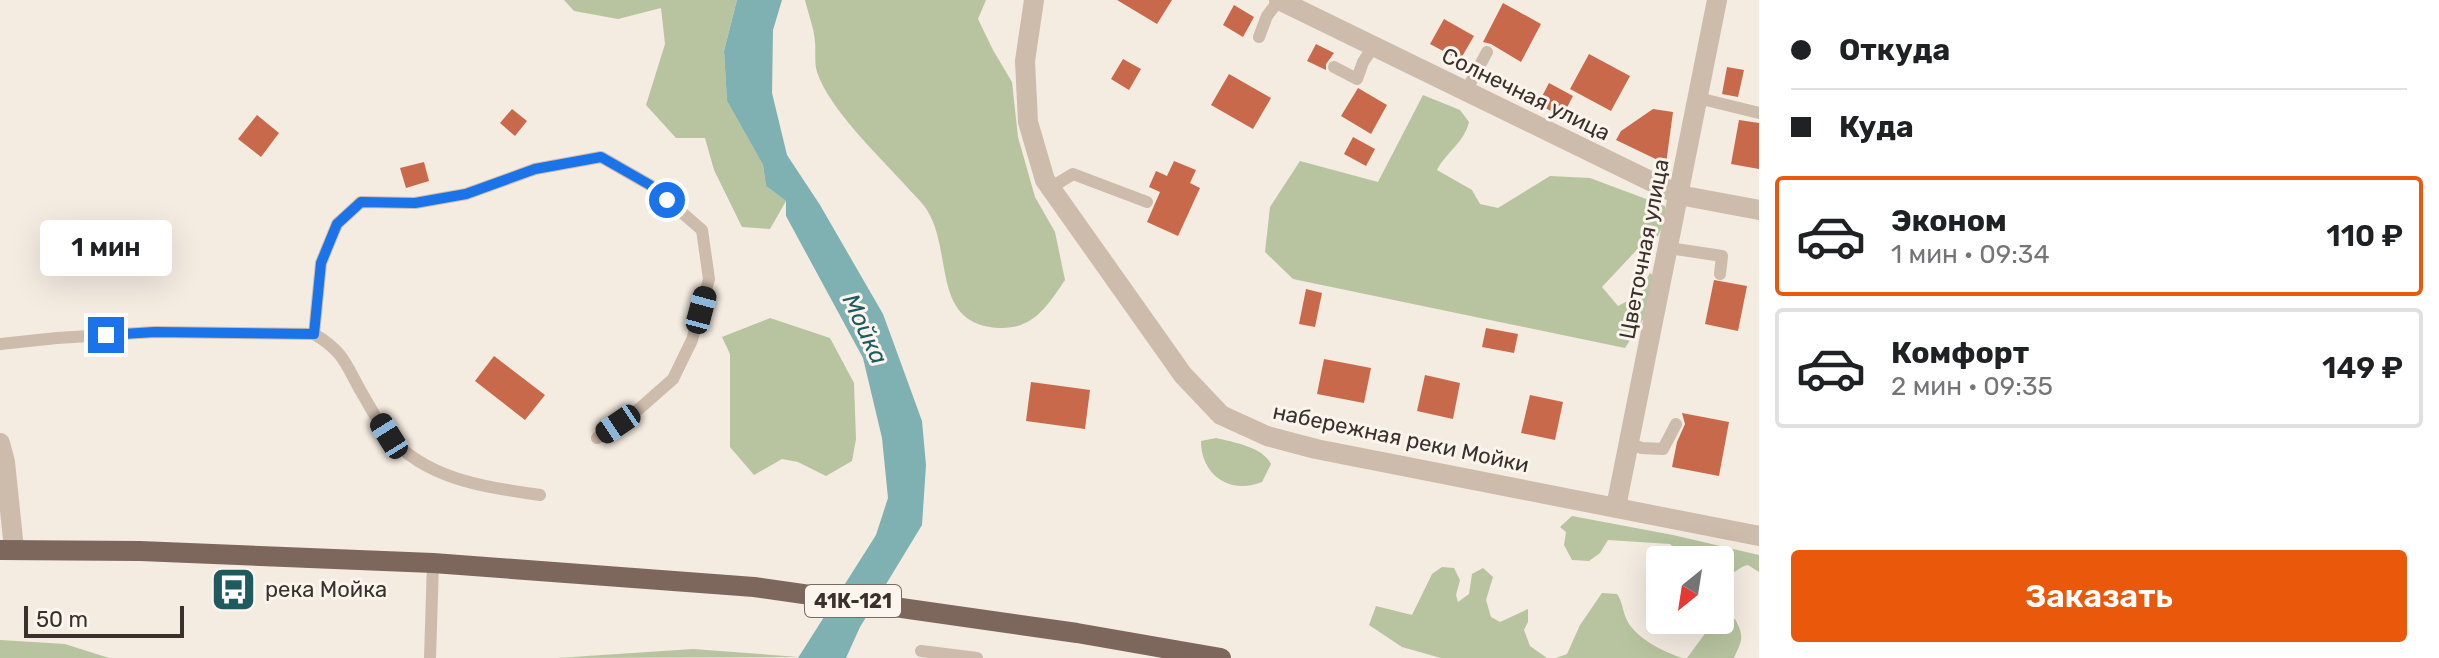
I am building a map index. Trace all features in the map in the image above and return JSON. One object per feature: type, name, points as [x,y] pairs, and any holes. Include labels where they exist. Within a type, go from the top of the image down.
[{"type":"main road","name":"41К-121","points":[[7,550],[140,551],[433,563],[754,587],[1077,633],[1221,658]]},
{"type":"street","name":"набережная реки Мойки","points":[[1034,0],[1025,61],[1028,122],[1045,180],[1183,375],[1221,415],[1267,436],[1316,449],[1759,536]]},
{"type":"street","name":"Солнечная улица","points":[[1279,0],[1679,195],[1759,210]]},
{"type":"street","name":"Цветочная улица","points":[[1616,507],[1717,0]]},
{"type":"street","points":[[0,443],[5,462],[7,550]]},
{"type":"lane","points":[[1259,37],[1267,16],[1279,0]]},
{"type":"lane","points":[[1334,67],[1357,79],[1363,62],[1374,46]]},
{"type":"lane","points":[[1466,91],[1487,52]]},
{"type":"lane","points":[[1698,98],[1759,113]]},
{"type":"lane","points":[[314,334],[321,263],[337,224],[361,202],[415,203],[466,194],[535,169],[601,157],[650,185],[702,230],[709,279],[692,340],[673,379],[639,409],[597,438]]},
{"type":"lane","points":[[1050,188],[1073,174],[1147,202]]},
{"type":"lane","points":[[1669,248],[1722,256],[1720,274]]},
{"type":"lane","points":[[0,344],[155,332],[314,334],[330,344],[346,362],[389,436],[423,466],[480,486],[540,495]]},
{"type":"lane","points":[[1629,444],[1663,449],[1676,424]]},
{"type":"lane","points":[[430,658],[433,563]]},
{"type":"lane","points":[[921,651],[977,658]]},
{"type":"green space","points":[[564,0],[737,0],[724,51],[727,101],[763,165],[766,186],[786,201],[770,229],[742,227],[714,170],[705,138],[676,138],[646,105],[665,44],[661,8],[618,19],[574,11]]},
{"type":"green space","points":[[805,0],[986,0],[978,19],[1012,82],[1018,137],[1035,197],[1055,232],[1065,280],[1031,320],[1000,328],[978,324],[963,314],[953,301],[935,227],[927,210],[856,132],[823,86],[816,68],[814,37]]},
{"type":"green space","points":[[1423,95],[1460,110],[1469,122],[1463,136],[1437,170],[1472,190],[1480,204],[1498,208],[1550,176],[1590,178],[1665,206],[1665,220],[1658,236],[1645,241],[1602,287],[1618,306],[1637,296],[1650,273],[1656,278],[1644,318],[1625,348],[1293,279],[1265,252],[1270,207],[1300,161],[1378,182]]},
{"type":"green space","points":[[770,318],[830,338],[854,383],[856,439],[852,461],[826,476],[798,462],[782,459],[754,475],[730,447],[730,354],[722,337]]},
{"type":"green space","points":[[1216,438],[1247,446],[1267,458],[1271,464],[1262,482],[1239,486],[1229,484],[1212,472],[1202,453],[1201,441]]},
{"type":"green space","points":[[1572,516],[1720,546],[1672,546],[1608,540],[1600,553],[1589,561],[1572,560],[1564,545],[1566,532],[1560,527]]},
{"type":"green space","points":[[1734,549],[1759,555],[1759,572],[1748,565],[1734,572]]},
{"type":"green space","points":[[1442,567],[1454,568],[1460,580],[1456,595],[1458,602],[1469,594],[1472,574],[1483,568],[1493,577],[1486,600],[1491,617],[1500,622],[1528,609],[1528,622],[1524,630],[1530,646],[1547,658],[1441,658],[1402,647],[1369,625],[1376,606],[1412,615],[1432,574]]},
{"type":"green space","points":[[1602,593],[1617,594],[1626,618],[1642,638],[1683,658],[1556,658],[1567,654],[1580,625]]},
{"type":"green space","points":[[1735,619],[1741,635],[1734,658],[1687,658],[1705,634],[1734,634]]},
{"type":"green space","points":[[0,640],[65,644],[109,658],[0,658]]},
{"type":"green space","points":[[693,649],[799,657],[557,658]]},
{"type":"water","name":"Мойка","points":[[737,0],[782,0],[773,30],[772,93],[787,155],[820,205],[883,314],[922,421],[926,465],[922,525],[860,627],[846,658],[798,658],[876,535],[888,498],[882,438],[863,358],[786,216],[786,201],[766,186],[763,165],[727,101],[724,51]]},
{"type":"building","points":[[1117,0],[1172,0],[1157,24]]},
{"type":"building","points":[[1503,3],[1541,24],[1521,62],[1483,42]]},
{"type":"building","points":[[1234,5],[1254,17],[1243,37],[1223,25]]},
{"type":"building","points":[[1444,19],[1474,36],[1460,60],[1430,44]]},
{"type":"building","points":[[1316,44],[1334,53],[1326,64],[1326,70],[1307,61]]},
{"type":"building","points":[[1589,54],[1630,76],[1611,111],[1570,89]]},
{"type":"building","points":[[1123,59],[1141,69],[1129,90],[1111,79]]},
{"type":"building","points":[[1727,67],[1744,70],[1738,97],[1722,94]]},
{"type":"building","points":[[1229,74],[1271,98],[1253,129],[1211,105]]},
{"type":"building","points":[[1549,83],[1573,96],[1562,117],[1538,104]]},
{"type":"building","points":[[1358,88],[1387,105],[1371,134],[1341,116]]},
{"type":"building","points":[[512,109],[527,121],[515,136],[500,123]]},
{"type":"building","points":[[1653,109],[1673,112],[1666,164],[1616,140],[1621,131]]},
{"type":"building","points":[[257,115],[279,133],[261,157],[238,139]]},
{"type":"building","points":[[1739,120],[1759,123],[1759,169],[1731,164]]},
{"type":"building","points":[[1353,137],[1375,149],[1366,166],[1344,154]]},
{"type":"building","points":[[1174,161],[1196,170],[1190,183],[1200,188],[1178,236],[1147,222],[1160,192],[1149,187],[1156,171],[1167,176]]},
{"type":"building","points":[[424,162],[429,181],[406,188],[400,168]]},
{"type":"building","points":[[1714,280],[1747,286],[1738,331],[1705,324]]},
{"type":"building","points":[[1306,289],[1322,293],[1315,327],[1299,324]]},
{"type":"building","points":[[1486,328],[1518,334],[1514,353],[1482,347]]},
{"type":"building","points":[[494,356],[545,395],[525,420],[475,381]]},
{"type":"building","points":[[1324,359],[1371,368],[1364,403],[1317,394]]},
{"type":"building","points":[[1425,375],[1460,383],[1453,419],[1417,411]]},
{"type":"building","points":[[1031,382],[1090,390],[1085,429],[1026,421]]},
{"type":"building","points":[[1530,395],[1563,402],[1555,440],[1521,433]]},
{"type":"building","points":[[1682,413],[1729,422],[1719,476],[1672,467],[1677,442],[1685,424]]},
{"type":"place","name":"река Мойка","points":[[234,589]]},
{"type":"route","points":[[106,335],[155,332],[314,334],[321,263],[337,224],[361,202],[415,203],[466,194],[535,169],[601,157],[650,185],[667,200]]}]
